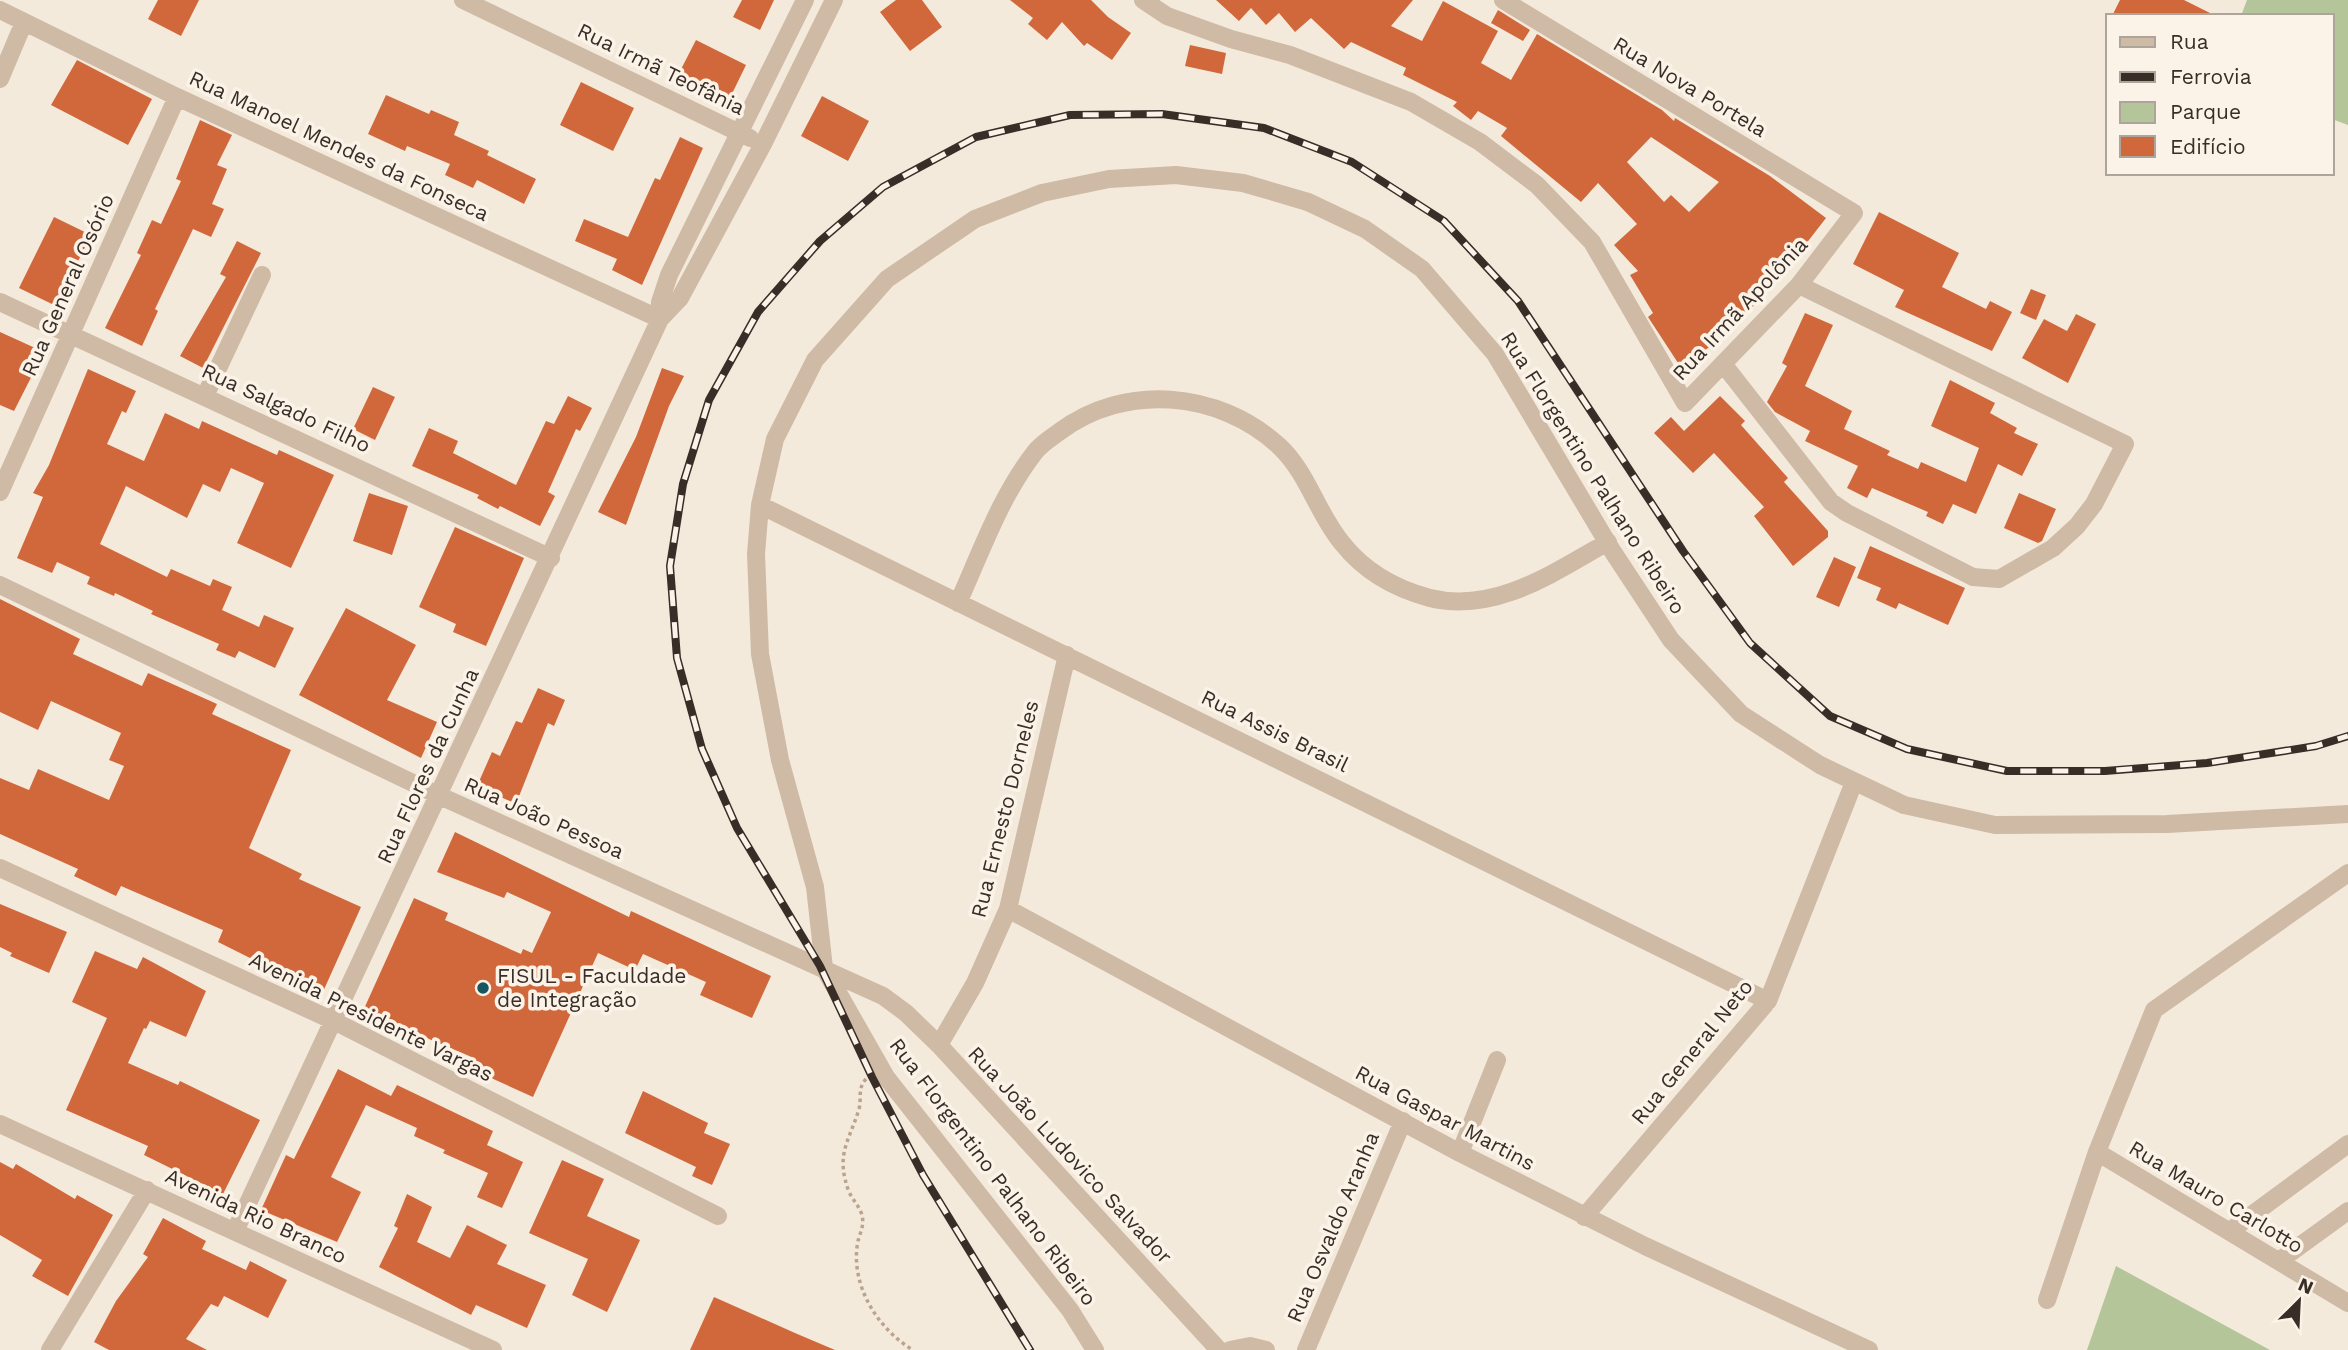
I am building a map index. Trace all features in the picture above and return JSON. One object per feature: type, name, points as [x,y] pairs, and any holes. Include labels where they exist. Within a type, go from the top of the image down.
[{"type":"street","name":"Rua Irmã Teofânia","points":[[463,0],[763,144]]},
{"type":"street","name":"Rua Flores da Cunha","points":[[235,1231],[551,558],[660,318],[663,290],[806,0]]},
{"type":"street","name":"Rua Flores da Cunha","points":[[660,318],[680,298],[763,144],[834,0]]},
{"type":"street","name":"Rua Irmã Apolônia","points":[[1143,0],[1167,16],[1231,39],[1290,55],[1411,102],[1480,142],[1537,185],[1592,242],[1685,403],[1799,285],[1854,212]]},
{"type":"street","name":"Rua Nova Portela","points":[[1503,0],[1854,212]]},
{"type":"street","name":"Rua Manoel Mendes da Fonseca","points":[[0,10],[177,97],[660,318]]},
{"type":"street","points":[[0,79],[24,22]]},
{"type":"street","name":"Rua General Osório","points":[[0,492],[177,97]]},
{"type":"street","name":"Rua Florgentino Palhano Ribeiro","points":[[1095,1350],[1070,1310],[886,1077],[824,968],[815,887],[780,760],[760,654],[756,554],[760,505],[775,439],[815,360],[887,279],[975,219],[1042,193],[1109,179],[1176,174],[1243,183],[1308,202],[1365,229],[1422,269],[1495,354],[1608,542],[1671,640],[1741,714],[1820,765],[1904,805],[1995,825],[2167,824],[2348,814]]},
{"type":"street","points":[[205,396],[262,275]]},
{"type":"street","points":[[1724,365],[1831,502],[1847,513],[1973,578],[1999,579],[2053,548],[2094,504],[2125,444],[1799,285]]},
{"type":"street","name":"Rua Salgado Filho","points":[[0,302],[551,558]]},
{"type":"street","points":[[958,603],[1010,489],[1037,449],[1077,419],[1118,403],[1158,398],[1193,402],[1241,419],[1278,445],[1302,472],[1340,542],[1368,569],[1398,588],[1433,599],[1501,597],[1529,586],[1608,542]]},
{"type":"street","name":"Rua Assis Brasil","points":[[760,505],[1768,1001]]},
{"type":"street","name":"Rua João Pessoa","points":[[0,585],[440,796],[883,996]]},
{"type":"street","name":"Rua Ernesto Dorneles","points":[[939,1045],[975,982],[1008,908],[1067,655]]},
{"type":"street","name":"Rua General Neto","points":[[1584,1217],[1768,1001],[1854,782]]},
{"type":"street","name":"Avenida Presidente Vargas","points":[[0,868],[334,1021],[718,1216]]},
{"type":"street","points":[[2047,1300],[2098,1152],[2154,1010],[2348,873]]},
{"type":"street","name":"Rua Gaspar Martins","points":[[1008,908],[1460,1153],[1584,1217],[1869,1350]]},
{"type":"street","name":"Rua João Ludovico Salvador","points":[[883,996],[906,1013],[939,1045],[1219,1350]]},
{"type":"street","points":[[1460,1153],[1497,1060]]},
{"type":"street","name":"Rua Osvaldo Aranha","points":[[1306,1350],[1403,1121]]},
{"type":"street","name":"Avenida Rio Branco","points":[[0,1124],[483,1348]]},
{"type":"street","points":[[2230,1231],[2348,1144]]},
{"type":"street","name":"Rua Mauro Carlotto","points":[[2098,1152],[2348,1303]]},
{"type":"street","points":[[50,1350],[147,1190]]},
{"type":"street","points":[[2279,1261],[2348,1211]]},
{"type":"street","points":[[1230,1350],[1240,1346],[1266,1350]]},
{"type":"path","points":[[861,1084],[858,1113],[843,1148],[844,1172],[862,1217],[863,1230],[857,1247],[860,1282],[874,1313],[897,1341],[913,1350]]},
{"type":"green space","points":[[2247,0],[2348,0],[2348,125],[2334,120],[2334,14],[2242,14]]},
{"type":"green space","points":[[2116,1266],[2270,1350],[2087,1350]]},
{"type":"building","points":[[158,0],[199,0],[181,36],[148,19]]},
{"type":"building","points":[[742,0],[774,0],[760,30],[733,17]]},
{"type":"building","points":[[896,0],[922,0],[942,27],[910,51],[880,12]]},
{"type":"building","points":[[1010,0],[1091,0],[1108,17],[1131,33],[1112,60],[1087,43],[1084,46],[1062,22],[1047,40],[1028,24],[1033,18]]},
{"type":"building","points":[[1216,0],[1413,0],[1391,26],[1422,41],[1443,1],[1498,31],[1481,63],[1511,80],[1537,34],[1662,110],[1674,121],[1675,118],[1770,176],[1826,218],[1778,280],[1729,331],[1682,369],[1648,317],[1653,313],[1630,275],[1638,271],[1614,245],[1637,224],[1598,183],[1581,202],[1501,136],[1507,128],[1478,111],[1471,120],[1453,106],[1457,102],[1403,75],[1406,68],[1351,42],[1344,49],[1311,18],[1295,32],[1279,13],[1266,25],[1251,8],[1239,21]],"holes":[[[1651,137],[1719,182],[1689,212],[1671,195],[1664,202],[1627,162]]]},
{"type":"building","points":[[2120,0],[2184,0],[2212,14],[2113,14]]},
{"type":"building","points":[[1498,10],[1530,30],[1523,41],[1491,23]]},
{"type":"building","points":[[696,40],[746,65],[727,104],[676,79]]},
{"type":"building","points":[[1190,45],[1226,53],[1222,74],[1185,66]]},
{"type":"building","points":[[77,60],[152,99],[128,145],[51,105]]},
{"type":"building","points":[[581,82],[634,108],[613,151],[560,125]]},
{"type":"building","points":[[386,95],[429,114],[431,110],[459,122],[454,135],[489,151],[487,155],[536,179],[524,204],[477,180],[473,188],[445,175],[450,164],[407,146],[405,151],[368,134]]},
{"type":"building","points":[[822,96],[869,121],[848,161],[801,136]]},
{"type":"building","points":[[200,120],[232,135],[217,165],[227,169],[212,204],[224,209],[211,237],[193,229],[155,309],[158,311],[142,346],[105,328],[141,255],[137,253],[152,220],[161,224],[181,181],[176,179]]},
{"type":"building","points":[[680,137],[703,148],[642,285],[612,270],[617,259],[575,241],[584,219],[628,237],[655,178],[660,180]]},
{"type":"building","points":[[1879,212],[1959,253],[1942,287],[1986,309],[1990,301],[2012,312],[1992,351],[1895,307],[1904,290],[1853,264]]},
{"type":"building","points":[[54,217],[91,235],[56,306],[19,288]]},
{"type":"building","points":[[237,241],[261,253],[203,368],[180,356],[226,277],[220,274]]},
{"type":"building","points":[[2031,289],[2046,295],[2036,320],[2020,313]]},
{"type":"building","points":[[1805,313],[1833,325],[1805,386],[1852,411],[1844,429],[1890,451],[1887,455],[1918,469],[1921,462],[1966,482],[1979,448],[1931,426],[1950,380],[1995,403],[1990,413],[2017,428],[2014,433],[2038,444],[2022,476],[1998,464],[1976,514],[1953,504],[1943,524],[1926,516],[1928,512],[1872,488],[1867,498],[1847,488],[1858,466],[1805,441],[1810,431],[1775,412],[1767,402],[1787,366],[1782,363]]},
{"type":"building","points":[[2076,314],[2096,324],[2068,383],[2022,358],[2044,319],[2067,331]]},
{"type":"building","points":[[0,332],[44,352],[14,411],[0,405]]},
{"type":"building","points":[[662,368],[684,376],[669,406],[626,525],[598,512],[636,437]]},
{"type":"building","points":[[88,369],[136,391],[126,413],[122,411],[107,444],[144,461],[165,413],[199,429],[202,421],[277,455],[279,450],[334,475],[291,568],[237,543],[264,483],[231,468],[220,492],[203,484],[187,518],[126,486],[100,544],[167,577],[171,569],[210,586],[213,579],[232,587],[222,610],[259,627],[264,615],[294,628],[275,668],[239,651],[235,658],[216,650],[219,644],[151,614],[153,611],[115,593],[114,596],[87,584],[90,577],[57,562],[52,573],[17,558],[43,497],[33,493],[49,465]]},
{"type":"building","points":[[373,387],[395,397],[375,440],[353,429]]},
{"type":"building","points":[[568,396],[592,408],[580,431],[576,429],[548,492],[555,496],[540,526],[500,506],[498,509],[477,498],[479,495],[412,466],[429,428],[458,441],[453,453],[516,485],[546,421],[554,424]]},
{"type":"building","points":[[1720,396],[1745,421],[1741,425],[1788,478],[1784,482],[1828,531],[1828,537],[1793,566],[1754,516],[1764,507],[1714,453],[1693,473],[1654,433],[1671,417],[1684,431]]},
{"type":"building","points":[[369,493],[408,506],[392,555],[353,541]]},
{"type":"building","points":[[2019,493],[2056,509],[2042,541],[2038,543],[2004,528]]},
{"type":"building","points":[[455,527],[524,558],[486,646],[453,632],[456,624],[419,607]]},
{"type":"building","points":[[1870,546],[1965,588],[1948,625],[1899,603],[1896,609],[1876,600],[1881,588],[1857,578]]},
{"type":"building","points":[[1834,557],[1856,567],[1839,607],[1816,597]]},
{"type":"building","points":[[0,599],[80,639],[73,654],[142,686],[148,673],[217,704],[212,714],[291,750],[249,848],[302,874],[299,879],[361,907],[322,994],[265,969],[266,966],[218,942],[223,930],[121,886],[116,896],[74,876],[78,869],[0,834],[0,778],[29,790],[38,769],[109,800],[124,766],[109,760],[121,733],[51,701],[38,730],[0,712]]},
{"type":"building","points":[[346,608],[416,645],[387,700],[437,722],[421,758],[299,695]]},
{"type":"building","points":[[538,688],[565,700],[554,726],[548,723],[516,804],[477,786],[492,752],[500,756],[516,721],[522,723]]},
{"type":"building","points":[[455,832],[629,917],[631,911],[771,976],[752,1018],[700,995],[706,982],[643,954],[635,970],[598,953],[533,1097],[469,1068],[474,1058],[363,1011],[414,898],[448,913],[445,920],[521,954],[523,949],[532,953],[551,912],[507,892],[504,898],[437,872]]},
{"type":"building","points":[[0,904],[67,932],[49,973],[10,956],[12,953],[0,947]]},
{"type":"building","points":[[95,951],[137,969],[143,957],[206,991],[186,1037],[150,1021],[128,1063],[178,1085],[180,1081],[260,1120],[223,1194],[144,1155],[148,1146],[66,1110],[107,1018],[72,1002]]},
{"type":"building","points":[[338,1069],[391,1096],[397,1085],[493,1131],[487,1145],[523,1162],[502,1208],[477,1197],[488,1173],[443,1153],[445,1150],[414,1136],[417,1128],[366,1105],[331,1177],[361,1192],[337,1242],[261,1210],[286,1155],[294,1159]]},
{"type":"building","points":[[643,1091],[708,1123],[704,1133],[730,1144],[712,1185],[692,1176],[696,1167],[625,1133]]},
{"type":"building","points":[[562,1160],[604,1179],[587,1216],[640,1240],[607,1312],[572,1295],[588,1259],[529,1233]]},
{"type":"building","points":[[0,1162],[13,1169],[16,1164],[75,1199],[77,1195],[113,1215],[68,1296],[32,1276],[42,1260],[0,1235]]},
{"type":"building","points":[[407,1194],[432,1207],[417,1242],[450,1258],[467,1225],[507,1245],[497,1264],[546,1285],[527,1328],[476,1305],[471,1315],[379,1267],[398,1228],[394,1226]]},
{"type":"building","points":[[163,1218],[206,1241],[202,1249],[246,1270],[250,1261],[287,1280],[268,1318],[224,1296],[218,1307],[211,1304],[186,1339],[207,1350],[109,1350],[94,1342],[116,1301],[148,1257],[143,1254]]},
{"type":"building","points":[[714,1297],[795,1333],[835,1350],[690,1350]]},
{"type":"railway","points":[[1030,1350],[923,1175],[872,1077],[820,966],[737,828],[702,749],[677,658],[670,566],[683,484],[709,400],[758,312],[820,241],[883,187],[976,137],[1070,115],[1162,114],[1264,128],[1352,162],[1444,221],[1518,301],[1683,551],[1750,643],[1830,716],[1907,749],[2007,771],[2105,771],[2207,763],[2316,746],[2348,736]]},
{"type":"place","name":"FISUL - Faculdade de Integração","points":[[483,988]]}]
